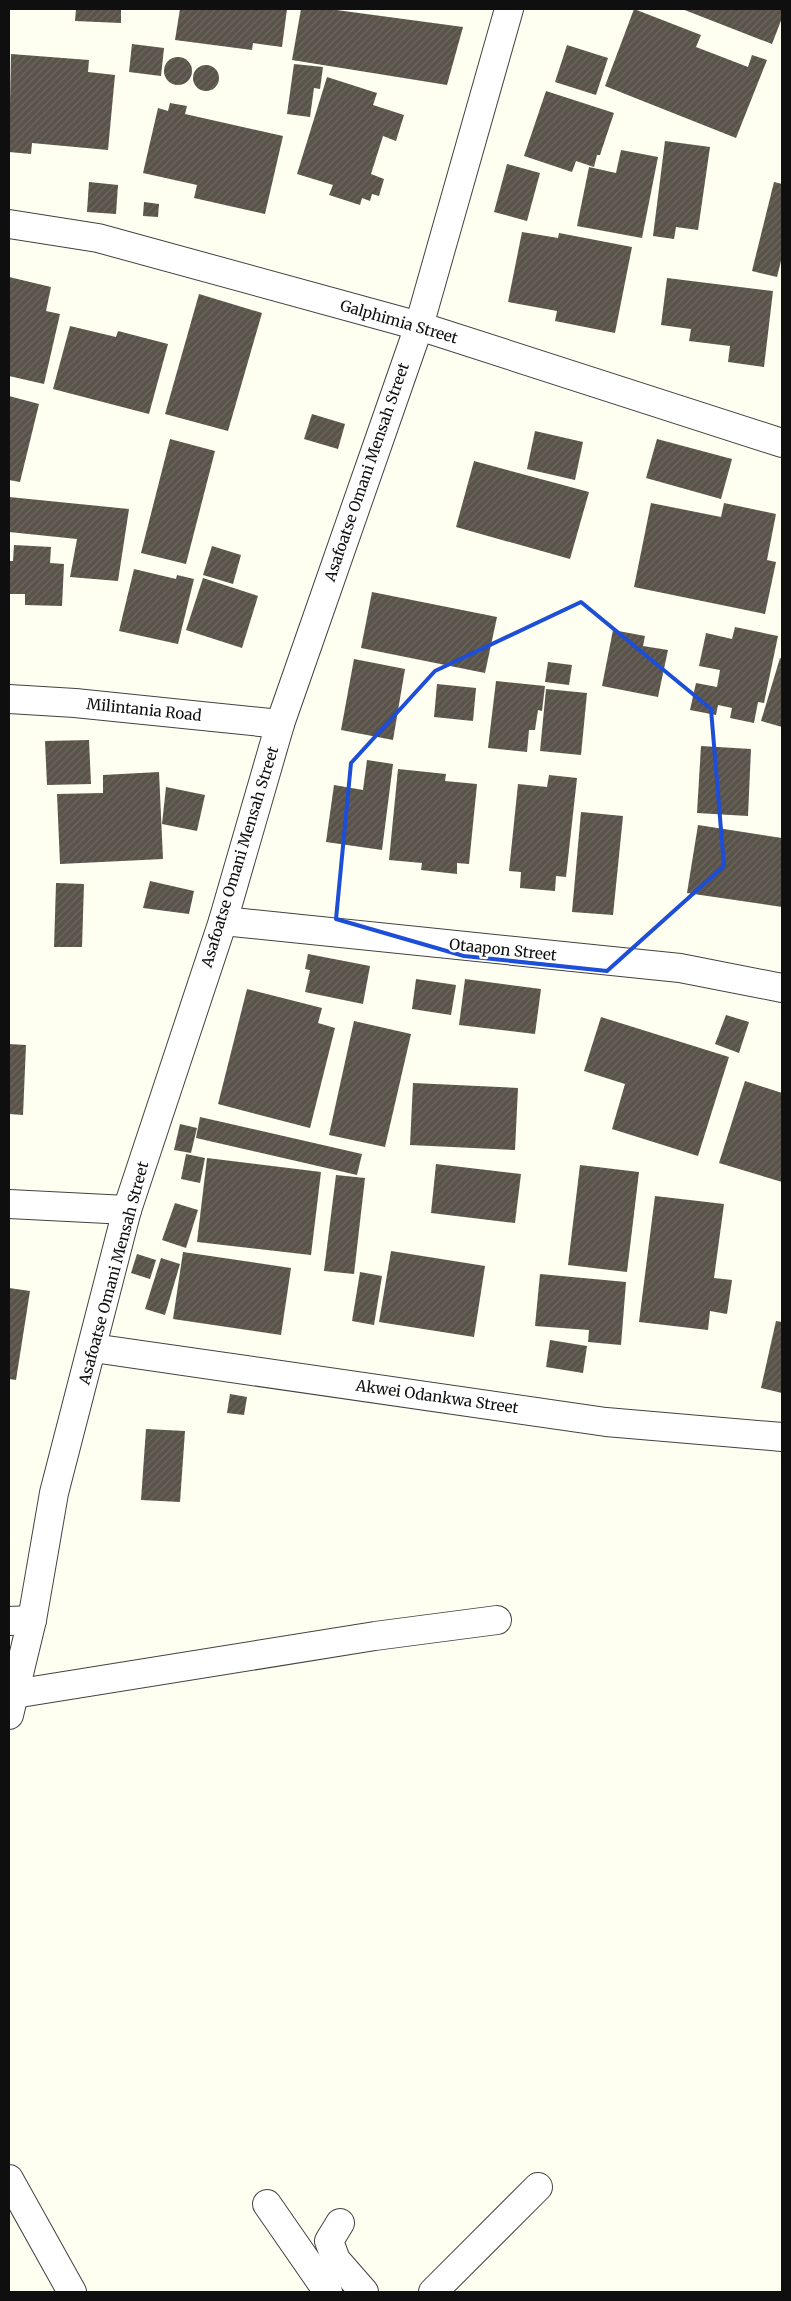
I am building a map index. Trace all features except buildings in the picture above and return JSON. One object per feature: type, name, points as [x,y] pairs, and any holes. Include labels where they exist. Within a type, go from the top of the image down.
[{"type":"street","name":"Asafoatse Omani Mensah Street","points":[[12,1705],[21,1620],[93,1348],[127,1210],[223,921],[280,724],[419,326],[510,9]]},
{"type":"street","name":"Galphimia Street","points":[[9,224],[98,238],[419,326],[782,443]]},
{"type":"street","name":"Milintania Road","points":[[9,699],[75,703],[280,724]]},
{"type":"street","name":"Otaapon Street","points":[[223,921],[680,968],[782,988]]},
{"type":"street","points":[[9,1204],[127,1210]]},
{"type":"street","name":"Akwei Odankwa Street","points":[[93,1348],[606,1422],[782,1437]]},
{"type":"street","points":[[12,1705],[374,1636],[497,1620]]},
{"type":"street","points":[[9,2179],[72,2292]]},
{"type":"street","points":[[433,2292],[466,2262],[538,2187]]},
{"type":"street","points":[[267,2204],[328,2292]]},
{"type":"street","points":[[340,2223],[329,2241],[336,2260],[364,2292]]},
{"type":"highlighted area","points":[[581,602],[711,709],[724,866],[607,971],[464,956],[336,919],[351,763],[435,671]]}]
